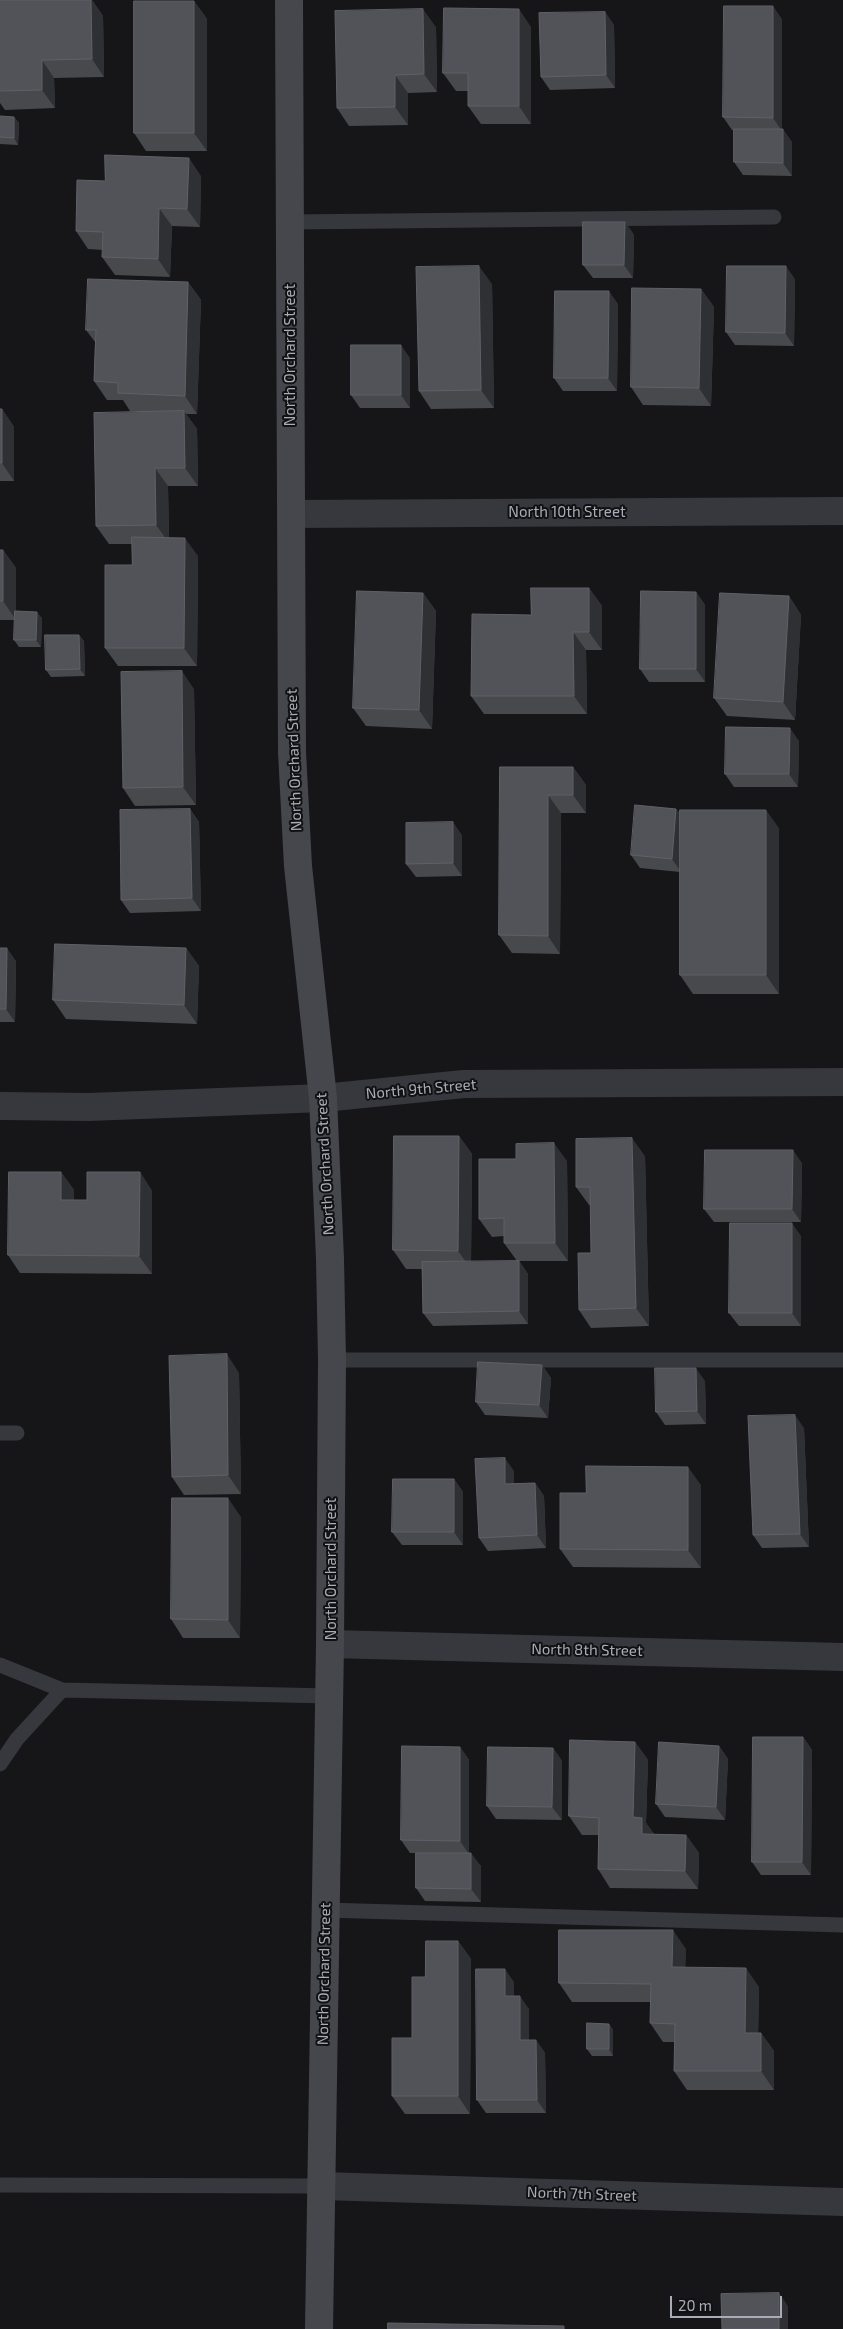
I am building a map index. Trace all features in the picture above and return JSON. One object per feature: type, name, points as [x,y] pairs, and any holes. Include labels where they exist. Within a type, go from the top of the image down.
[{"type":"street","name":"North Orchard Street","points":[[289,0],[292,762],[298,866],[323,1098],[332,1360],[330,1644],[319,2329]]},
{"type":"street","name":"North 10th Street","points":[[291,514],[843,511]]},
{"type":"street","name":"North 9th Street","points":[[0,1106],[89,1107],[323,1098],[464,1084],[843,1082]]},
{"type":"street","name":"North 8th Street","points":[[330,1644],[843,1657]]},
{"type":"street","name":"North 7th Street","points":[[322,2186],[843,2202]]},
{"type":"lane","points":[[290,222],[774,218]]},
{"type":"lane","points":[[332,1360],[843,1360]]},
{"type":"lane","points":[[0,1433],[18,1433]]},
{"type":"lane","points":[[0,1665],[62,1690],[329,1696]]},
{"type":"lane","points":[[0,1764],[17,1739],[62,1690]]},
{"type":"lane","points":[[325,1910],[843,1925]]},
{"type":"lane","points":[[0,2185],[322,2186]]},
{"type":"building","points":[[0,0],[91,0],[92,59],[42,60],[42,90],[0,91]]},
{"type":"building","points":[[134,1],[194,1],[194,133],[134,133]]},
{"type":"building","points":[[724,6],[773,6],[773,118],[723,117]]},
{"type":"building","points":[[444,8],[519,9],[519,106],[468,106],[468,73],[443,73]]},
{"type":"building","points":[[423,9],[424,74],[395,75],[395,107],[337,108],[335,11]]},
{"type":"building","points":[[605,12],[606,75],[541,77],[539,13]]},
{"type":"building","points":[[0,116],[14,117],[14,138],[0,137]]},
{"type":"building","points":[[734,129],[783,129],[783,163],[734,162]]},
{"type":"building","points":[[105,155],[189,158],[187,209],[159,208],[158,259],[102,257],[103,232],[76,231],[77,180],[105,181]]},
{"type":"building","points":[[583,222],[625,222],[624,265],[583,265]]},
{"type":"building","points":[[479,266],[481,390],[419,391],[416,267]]},
{"type":"building","points":[[727,266],[786,266],[785,333],[726,332]]},
{"type":"building","points":[[88,279],[188,282],[185,396],[118,393],[118,383],[94,381],[96,330],[86,330]]},
{"type":"building","points":[[632,288],[701,289],[699,388],[631,387]]},
{"type":"building","points":[[555,291],[609,291],[608,378],[554,378]]},
{"type":"building","points":[[351,345],[401,345],[401,395],[351,395]]},
{"type":"building","points":[[0,409],[2,409],[2,463],[0,463]]},
{"type":"building","points":[[184,411],[185,468],[155,468],[156,525],[96,526],[94,413]]},
{"type":"building","points":[[132,537],[185,538],[184,648],[105,648],[105,565],[132,565]]},
{"type":"building","points":[[0,550],[3,550],[3,601],[0,601]]},
{"type":"building","points":[[531,588],[589,588],[589,632],[573,632],[574,696],[471,696],[472,614],[531,615]]},
{"type":"building","points":[[357,591],[423,593],[419,710],[353,708]]},
{"type":"building","points":[[641,591],[696,592],[696,669],[640,669]]},
{"type":"building","points":[[720,593],[789,596],[783,702],[714,698]]},
{"type":"building","points":[[15,611],[37,612],[36,640],[14,640]]},
{"type":"building","points":[[45,635],[79,635],[80,669],[46,670]]},
{"type":"building","points":[[182,671],[183,787],[123,788],[121,672]]},
{"type":"building","points":[[726,727],[790,728],[789,774],[725,774]]},
{"type":"building","points":[[500,767],[573,767],[573,795],[548,795],[548,936],[499,935]]},
{"type":"building","points":[[635,805],[676,809],[672,859],[631,855]]},
{"type":"building","points":[[190,809],[192,898],[121,900],[120,810]]},
{"type":"building","points":[[680,810],[766,810],[766,975],[680,975]]},
{"type":"building","points":[[453,822],[453,863],[406,864],[406,823]]},
{"type":"building","points":[[55,944],[186,948],[184,1005],[53,1000]]},
{"type":"building","points":[[0,948],[7,948],[6,1009],[0,1009]]},
{"type":"building","points":[[394,1136],[459,1136],[458,1251],[393,1250]]},
{"type":"building","points":[[632,1138],[636,1308],[579,1310],[578,1253],[591,1253],[590,1187],[576,1187],[576,1139]]},
{"type":"building","points":[[554,1143],[555,1243],[504,1243],[504,1218],[479,1219],[479,1159],[516,1159],[516,1144]]},
{"type":"building","points":[[705,1150],[793,1150],[792,1209],[704,1209]]},
{"type":"building","points":[[9,1172],[61,1172],[61,1200],[87,1200],[87,1172],[140,1172],[139,1256],[8,1255]]},
{"type":"building","points":[[730,1223],[792,1223],[792,1313],[729,1313]]},
{"type":"building","points":[[519,1261],[519,1311],[423,1313],[422,1262]]},
{"type":"building","points":[[227,1354],[228,1475],[172,1477],[169,1356]]},
{"type":"building","points":[[478,1362],[542,1365],[539,1405],[476,1402]]},
{"type":"building","points":[[655,1368],[696,1368],[697,1411],[656,1412]]},
{"type":"building","points":[[795,1415],[800,1534],[753,1535],[748,1416]]},
{"type":"building","points":[[505,1458],[505,1484],[535,1483],[537,1535],[479,1538],[475,1459]]},
{"type":"building","points":[[586,1466],[688,1467],[688,1550],[560,1549],[560,1493],[586,1493]]},
{"type":"building","points":[[393,1479],[454,1479],[454,1532],[392,1532]]},
{"type":"building","points":[[172,1498],[228,1498],[228,1620],[171,1619]]},
{"type":"building","points":[[753,1737],[803,1737],[802,1862],[752,1862]]},
{"type":"building","points":[[570,1740],[635,1742],[633,1817],[642,1818],[642,1834],[686,1835],[685,1871],[598,1869],[599,1818],[569,1816]]},
{"type":"building","points":[[659,1742],[719,1746],[716,1807],[656,1804]]},
{"type":"building","points":[[402,1746],[460,1747],[460,1841],[401,1840]]},
{"type":"building","points":[[488,1747],[553,1748],[552,1807],[487,1806]]},
{"type":"building","points":[[416,1853],[471,1853],[471,1889],[416,1888]]},
{"type":"building","points":[[559,1930],[673,1930],[672,1967],[746,1968],[745,2033],[761,2033],[761,2071],[674,2071],[675,2024],[650,2023],[651,1984],[559,1983]]},
{"type":"building","points":[[426,1941],[458,1941],[458,2096],[392,2096],[392,2038],[412,2038],[412,1977],[425,1977]]},
{"type":"building","points":[[476,1969],[505,1969],[505,1996],[520,1996],[520,2040],[536,2040],[537,2100],[477,2100]]},
{"type":"building","points":[[587,2023],[609,2024],[609,2049],[587,2049]]},
{"type":"building","points":[[779,2293],[779,2329],[722,2329],[721,2294]]},
{"type":"building","points":[[388,2323],[564,2326],[564,2329],[388,2329]]}]
